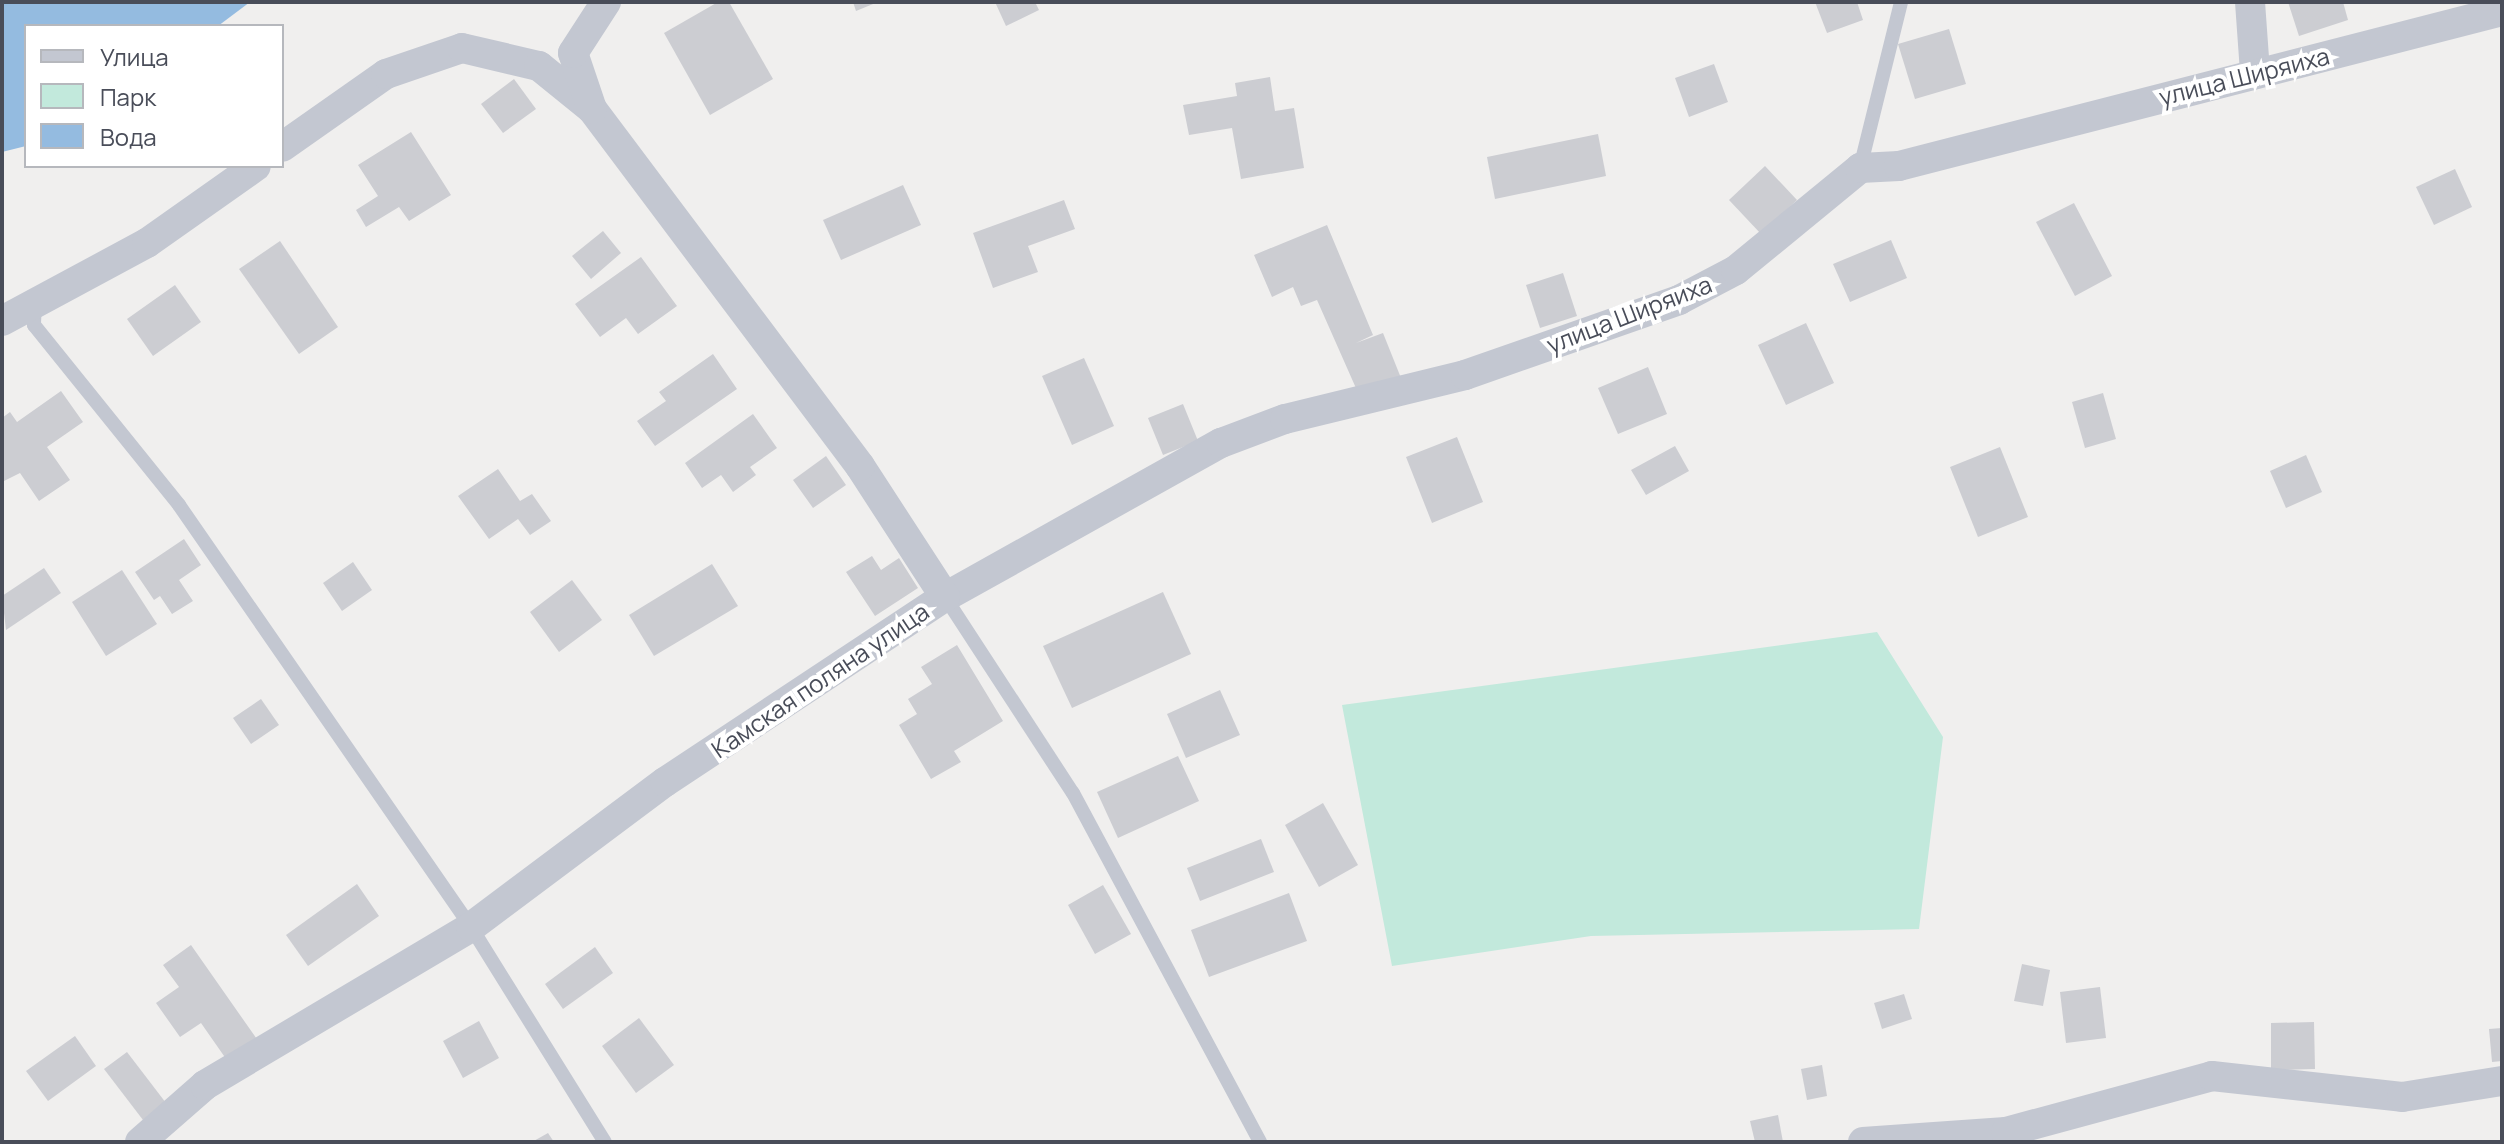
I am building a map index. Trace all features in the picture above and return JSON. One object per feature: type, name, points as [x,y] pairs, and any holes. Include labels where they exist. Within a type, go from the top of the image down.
[{"type":"street","name":"Камская поляна улица","points":[[140,1142],[205,1085],[471,927],[665,782],[945,597],[860,466],[592,109],[573,53],[606,2]]},
{"type":"street","points":[[2250,2],[2255,71]]},
{"type":"street","name":"улица Ширяиха","points":[[945,597],[1221,443],[1285,419],[1465,375],[1679,300],[1736,270],[1860,168],[1899,166],[2255,71],[2502,11]]},
{"type":"street","points":[[284,146],[386,74],[462,48],[539,66],[592,109]]},
{"type":"street","points":[[2,321],[147,243],[253,168]]},
{"type":"street","points":[[1863,1142],[2006,1132],[2212,1076],[2402,1097],[2502,1081]]},
{"type":"lane","points":[[1860,168],[1901,2]]},
{"type":"lane","points":[[35,304],[34,325],[179,505],[471,927],[605,1142]]},
{"type":"lane","points":[[945,597],[1073,793],[1260,1142]]},
{"type":"green space","points":[[1877,632],[1943,737],[1919,929],[1591,936],[1392,966],[1342,705]]},
{"type":"water","points":[[2,2],[250,2],[221,24],[24,24],[24,146],[2,152]]},
{"type":"building","points":[[718,2],[729,2],[773,79],[710,115],[664,33]]},
{"type":"building","points":[[853,2],[878,2],[856,11]]},
{"type":"building","points":[[995,2],[1035,2],[1039,10],[1006,26]]},
{"type":"building","points":[[1815,2],[1857,2],[1863,20],[1827,33]]},
{"type":"building","points":[[2288,2],[2343,2],[2348,20],[2299,36]]},
{"type":"building","points":[[1949,29],[1966,84],[1915,99],[1898,44]]},
{"type":"building","points":[[1714,64],[1728,102],[1689,117],[1675,78]]},
{"type":"building","points":[[1270,77],[1275,111],[1294,108],[1304,168],[1241,179],[1232,128],[1189,135],[1183,105],[1237,96],[1235,83]]},
{"type":"building","points":[[514,79],[536,109],[503,133],[481,104]]},
{"type":"building","points":[[411,132],[451,195],[409,221],[399,207],[366,227],[356,210],[378,196],[358,165]]},
{"type":"building","points":[[1598,134],[1606,176],[1495,199],[1487,157]]},
{"type":"building","points":[[1765,166],[1797,200],[1761,234],[1729,200]]},
{"type":"building","points":[[2455,169],[2472,207],[2434,225],[2416,187]]},
{"type":"building","points":[[903,185],[921,225],[841,260],[823,220]]},
{"type":"building","points":[[1064,200],[1075,229],[1028,246],[1038,272],[993,288],[973,233]]},
{"type":"building","points":[[2074,203],[2112,276],[2075,296],[2036,222]]},
{"type":"building","points":[[1327,225],[1373,335],[1356,343],[1383,333],[1401,378],[1359,395],[1317,300],[1301,306],[1293,287],[1272,297],[1254,255]]},
{"type":"building","points":[[603,231],[621,253],[591,279],[572,256]]},
{"type":"building","points":[[1891,240],[1907,278],[1850,302],[1833,264]]},
{"type":"building","points":[[280,241],[338,327],[299,354],[239,269]]},
{"type":"building","points":[[641,257],[677,306],[638,334],[626,318],[600,337],[575,304]]},
{"type":"building","points":[[1563,273],[1577,316],[1540,328],[1526,285]]},
{"type":"building","points":[[175,285],[201,322],[153,356],[127,319]]},
{"type":"building","points":[[1806,323],[1834,383],[1786,405],[1758,345]]},
{"type":"building","points":[[713,354],[737,389],[655,446],[637,421],[666,401],[659,392]]},
{"type":"building","points":[[1084,358],[1114,426],[1072,445],[1042,376]]},
{"type":"building","points":[[1648,367],[1667,414],[1618,434],[1598,388]]},
{"type":"building","points":[[61,391],[83,422],[47,447],[70,480],[39,501],[20,473],[2,482],[2,418],[10,412],[17,422]]},
{"type":"building","points":[[2103,393],[2116,439],[2085,448],[2072,402]]},
{"type":"building","points":[[1183,404],[1198,441],[1163,455],[1148,418]]},
{"type":"building","points":[[753,414],[777,448],[750,467],[756,475],[733,492],[721,475],[702,488],[685,463]]},
{"type":"building","points":[[1457,437],[1483,502],[1432,523],[1406,457]]},
{"type":"building","points":[[1675,446],[1689,471],[1646,495],[1631,470]]},
{"type":"building","points":[[2000,447],[2028,517],[1978,537],[1950,467]]},
{"type":"building","points":[[2306,455],[2322,492],[2286,508],[2270,471]]},
{"type":"building","points":[[826,456],[846,485],[813,508],[793,480]]},
{"type":"building","points":[[498,469],[520,501],[532,494],[551,521],[530,535],[518,519],[489,539],[458,496]]},
{"type":"building","points":[[184,539],[201,565],[179,580],[193,601],[172,614],[160,596],[154,600],[135,572]]},
{"type":"building","points":[[872,556],[881,570],[899,558],[918,588],[875,616],[846,572]]},
{"type":"building","points":[[353,562],[372,590],[342,611],[323,583]]},
{"type":"building","points":[[712,564],[738,606],[654,656],[629,615]]},
{"type":"building","points":[[44,568],[61,593],[6,630],[2,596]]},
{"type":"building","points":[[122,570],[157,624],[106,656],[72,602]]},
{"type":"building","points":[[572,580],[602,620],[559,652],[530,612]]},
{"type":"building","points":[[1163,592],[1191,654],[1072,708],[1043,646]]},
{"type":"building","points":[[957,645],[1003,721],[954,751],[961,762],[931,779],[899,725],[917,714],[908,699],[932,684],[921,667]]},
{"type":"building","points":[[1220,690],[1240,735],[1186,758],[1167,714]]},
{"type":"building","points":[[261,699],[279,725],[251,744],[233,718]]},
{"type":"building","points":[[1178,756],[1199,801],[1118,838],[1097,792]]},
{"type":"building","points":[[1323,803],[1358,865],[1319,887],[1285,825]]},
{"type":"building","points":[[1261,839],[1274,872],[1200,901],[1187,868]]},
{"type":"building","points":[[357,884],[379,916],[308,966],[286,935]]},
{"type":"building","points":[[1103,885],[1131,934],[1095,954],[1068,905]]},
{"type":"building","points":[[1289,893],[1307,941],[1209,977],[1191,930]]},
{"type":"building","points":[[191,945],[261,1045],[231,1066],[201,1023],[180,1037],[156,1003],[179,987],[163,965]]},
{"type":"building","points":[[595,947],[613,973],[563,1009],[545,984]]},
{"type":"building","points":[[2022,964],[2050,970],[2043,1006],[2014,1001]]},
{"type":"building","points":[[2100,987],[2106,1038],[2066,1043],[2060,992]]},
{"type":"building","points":[[1904,994],[1912,1019],[1882,1029],[1874,1003]]},
{"type":"building","points":[[639,1018],[674,1065],[636,1093],[602,1046]]},
{"type":"building","points":[[479,1021],[499,1058],[463,1078],[443,1041]]},
{"type":"building","points":[[2314,1022],[2315,1069],[2271,1070],[2271,1023]]},
{"type":"building","points":[[2502,1028],[2502,1061],[2492,1062],[2489,1029]]},
{"type":"building","points":[[75,1036],[96,1066],[48,1101],[26,1071]]},
{"type":"building","points":[[127,1052],[166,1103],[143,1120],[104,1069]]},
{"type":"building","points":[[1822,1065],[1827,1096],[1807,1100],[1801,1069]]},
{"type":"building","points":[[1778,1115],[1783,1142],[1755,1142],[1750,1121]]},
{"type":"building","points":[[548,1133],[554,1142],[532,1142]]}]
